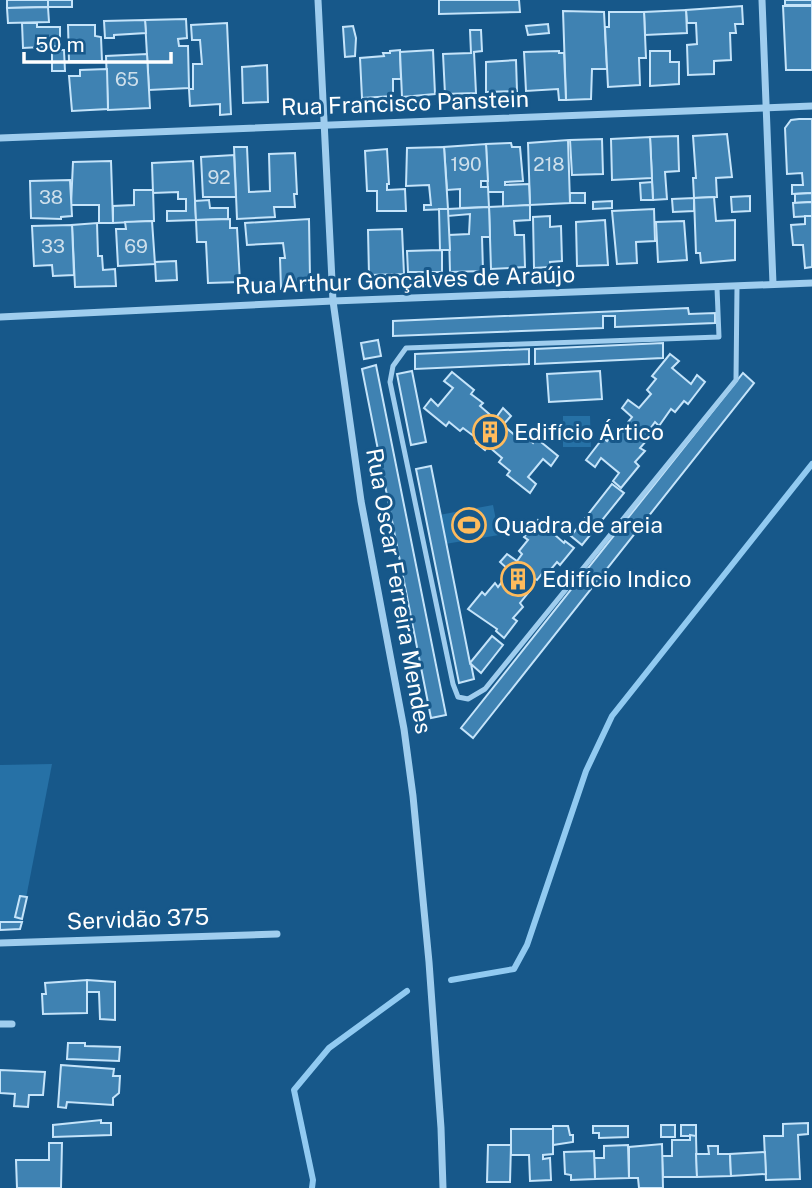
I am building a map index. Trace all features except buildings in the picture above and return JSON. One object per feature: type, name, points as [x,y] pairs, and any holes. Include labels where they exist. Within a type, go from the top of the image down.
[{"type":"street","name":"Rua Oscar Ferreira Mendes","points":[[318,0],[333,301],[361,501],[404,729],[411,782],[429,962],[443,1188]]},
{"type":"street","points":[[762,0],[773,284]]},
{"type":"street","name":"Rua Francisco Panstein","points":[[0,138],[812,106]]},
{"type":"street","name":"Rua Arthur Gonçalves de Araújo","points":[[0,317],[812,283]]},
{"type":"street","name":"Servidão 375","points":[[0,943],[277,934]]},
{"type":"street","points":[[0,1024],[12,1024]]},
{"type":"lane","points":[[718,288],[719,337],[406,348],[393,366],[390,382],[453,684],[458,697],[468,699],[485,689],[736,380],[737,287]]},
{"type":"shaded area","points":[[563,416],[590,416],[591,447],[563,447]]},
{"type":"shaded area","name":"Quadra de areia","points":[[493,505],[499,535],[445,544],[439,515]]},
{"type":"shaded area","points":[[52,764],[20,929],[0,930],[0,765]]},
{"type":"waterway","points":[[451,980],[514,969],[527,945],[586,771],[612,716],[812,464]]},
{"type":"waterway","points":[[312,1188],[313,1180],[294,1090],[329,1048],[407,991]]},
{"type":"place","name":"Edifício Ártico","points":[[490,432]]},
{"type":"place","name":"Quadra de areia","points":[[469,525]]},
{"type":"place","name":"Edifício Indico","points":[[518,579]]}]
